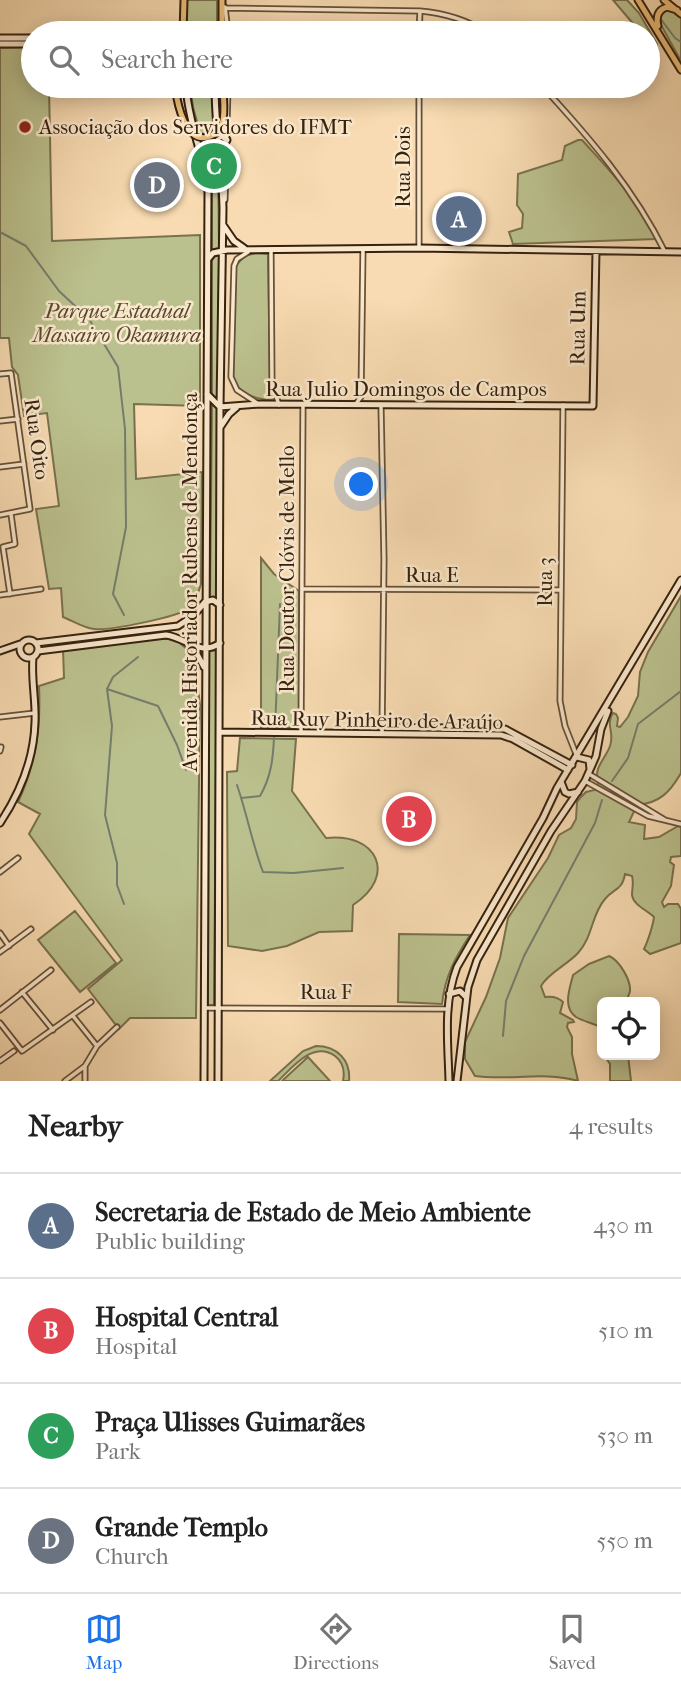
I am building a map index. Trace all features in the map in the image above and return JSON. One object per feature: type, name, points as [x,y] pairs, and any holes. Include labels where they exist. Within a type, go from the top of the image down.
[{"type":"main road","points":[[183,21],[184,0]]},
{"type":"main road","points":[[222,0],[223,21]]},
{"type":"main road","points":[[638,0],[652,21]]},
{"type":"main road","points":[[664,0],[679,12]]},
{"type":"main road","points":[[657,21],[660,10],[667,7],[679,12]]},
{"type":"main road","points":[[660,34],[680,71]]},
{"type":"main road","points":[[0,38],[21,38]]},
{"type":"main road","points":[[0,44],[21,44]]},
{"type":"main road","points":[[177,98],[187,127],[193,134],[203,138],[217,133],[222,125],[224,98]]},
{"type":"main road","name":"Avenida Historiador Rubens de Mendonça","points":[[188,98],[206,172],[208,260],[204,1081]]},
{"type":"main road","name":"Avenida Historiador Rubens de Mendonça","points":[[215,98],[223,208],[218,1081]]},
{"type":"main road","points":[[216,132],[227,140]]},
{"type":"main road","points":[[222,224],[234,241],[250,250]]},
{"type":"main road","points":[[208,260],[213,253],[222,250],[419,248],[681,252]]},
{"type":"main road","name":"Rua Um","points":[[593,406],[596,251]]},
{"type":"main road","points":[[206,393],[220,407]]},
{"type":"main road","name":"Rua Julio Domingos de Campos","points":[[220,407],[260,404],[593,406]]},
{"type":"main road","points":[[220,429],[229,414],[239,405]]},
{"type":"main road","points":[[449,1081],[447,1009],[457,967],[561,782],[681,580]]},
{"type":"main road","points":[[457,1081],[467,997],[473,970],[486,941],[551,831],[585,781],[593,764],[605,719],[681,587]]},
{"type":"main road","points":[[1,651],[22,655],[35,654],[178,626],[193,616],[205,602],[213,600],[220,605]]},
{"type":"main road","points":[[1,651],[27,640],[36,643],[166,635],[181,638],[206,649],[220,643]]},
{"type":"main road","points":[[0,821],[18,793],[28,764],[35,713],[31,670],[36,643]]},
{"type":"main road","points":[[21,644],[22,655],[31,670]]},
{"type":"main road","points":[[192,645],[205,670]]},
{"type":"main road","name":"Rua Ruy Pinheiro de Araújo","points":[[219,732],[301,734],[505,729],[570,768]]},
{"type":"main road","points":[[577,757],[589,761],[589,773]]},
{"type":"main road","points":[[561,782],[565,792],[578,792]]},
{"type":"main road","points":[[449,994],[460,991],[467,997]]},
{"type":"main road","points":[[447,1020],[457,1024],[463,1020]]},
{"type":"street","points":[[226,21],[223,9],[419,11],[437,12],[465,21]]},
{"type":"street","points":[[419,11],[419,21]]},
{"type":"street","name":"Avenida Historiador Rubens de Mendonça","points":[[223,208],[226,195],[225,98]]},
{"type":"street","name":"Rua Dois","points":[[419,98],[419,248]]},
{"type":"street","points":[[554,98],[578,123],[638,202],[665,252]]},
{"type":"street","points":[[363,249],[361,397],[371,406]]},
{"type":"street","points":[[250,250],[233,266],[231,377],[237,390],[260,404]]},
{"type":"street","points":[[271,250],[272,383],[279,405]]},
{"type":"street","name":"Rua Oito","points":[[0,374],[11,373],[30,509],[11,514]]},
{"type":"street","points":[[353,406],[361,397]]},
{"type":"street","name":"Rua Doutor Clóvis de Mello","points":[[301,734],[303,405]]},
{"type":"street","name":"Rua 3","points":[[563,405],[560,701],[565,726],[577,757]]},
{"type":"street","points":[[382,406],[382,731]]},
{"type":"street","points":[[0,421],[18,419]]},
{"type":"street","points":[[0,467],[24,464]]},
{"type":"street","points":[[0,515],[11,514],[15,544],[3,547],[10,594]]},
{"type":"street","points":[[0,595],[41,589]]},
{"type":"street","name":"Rua E","points":[[303,589],[561,590]]},
{"type":"street","points":[[0,717],[35,713]]},
{"type":"street","points":[[593,764],[599,779]]},
{"type":"street","points":[[589,773],[667,821]]},
{"type":"street","points":[[585,781],[640,813],[681,822]]},
{"type":"street","points":[[0,872],[18,858]]},
{"type":"street","points":[[0,953],[31,929]]},
{"type":"street","points":[[0,933],[9,946]]},
{"type":"street","points":[[0,1010],[51,970]]},
{"type":"street","points":[[22,992],[53,1030]]},
{"type":"street","points":[[0,1023],[22,1051],[91,1002]]},
{"type":"street","name":"Rua F","points":[[204,1008],[447,1009]]},
{"type":"street","points":[[73,1016],[97,1046]]},
{"type":"street","points":[[65,1081],[85,1066],[97,1046],[117,1027]]},
{"type":"street","points":[[0,1061],[14,1051]]},
{"type":"street","points":[[85,1066],[85,1081]]},
{"type":"green space","points":[[187,0],[217,0],[217,21],[187,21]]},
{"type":"green space","points":[[613,0],[627,0],[644,21],[631,21]]},
{"type":"green space","points":[[666,7],[681,15],[681,61],[661,25],[660,12]]},
{"type":"green space","name":"Parque Estadual Massairo Okamura","points":[[21,47],[21,98],[49,98],[52,241],[200,235],[200,406],[134,404],[136,479],[202,472],[201,584],[193,603],[183,612],[143,623],[113,628],[90,628],[63,617],[61,588],[49,589],[36,509],[59,506],[47,413],[24,416],[18,375],[12,367],[9,338],[0,338],[0,48]]},
{"type":"green space","points":[[192,98],[214,98],[219,249],[212,251],[212,177]]},
{"type":"green space","points":[[582,140],[623,186],[656,239],[513,244],[509,232],[522,228],[523,214],[517,205],[518,174],[562,160],[565,146]]},
{"type":"green space","points":[[219,254],[218,403],[212,397],[212,258]]},
{"type":"green space","points":[[268,254],[270,383],[273,400],[250,395],[233,381],[235,266],[245,256]]},
{"type":"green space","points":[[212,403],[218,407],[217,599],[210,599]]},
{"type":"green space","points":[[261,558],[274,574],[299,591],[299,728],[261,727]]},
{"type":"green space","points":[[681,596],[681,773],[664,795],[652,802],[637,805],[629,822],[645,825],[644,839],[659,837],[678,826],[681,827],[681,856],[671,857],[670,862],[674,865],[671,886],[662,902],[664,907],[678,904],[681,909],[681,943],[650,954],[644,949],[654,917],[635,902],[632,895],[632,876],[625,874],[620,886],[600,905],[583,947],[541,986],[545,997],[555,997],[563,1002],[560,1013],[574,1022],[568,1023],[567,1027],[572,1037],[572,1054],[578,1081],[539,1076],[475,1076],[465,1059],[465,1042],[500,958],[508,918],[548,858],[559,835],[571,828],[576,819],[577,802],[586,792],[595,790],[599,782],[598,768],[611,741],[611,717],[613,713],[616,714],[617,726],[620,727],[628,717],[638,696],[640,672],[648,652]]},
{"type":"green space","points":[[175,639],[194,655],[200,705],[196,1018],[130,1018],[119,1029],[88,989],[122,960],[29,834],[40,814],[18,802],[36,745],[39,686],[64,678],[63,649]]},
{"type":"green space","points":[[217,650],[214,1005],[208,1005],[209,651]]},
{"type":"green space","points":[[240,738],[296,739],[292,791],[326,838],[344,838],[358,842],[376,858],[378,869],[375,881],[367,894],[353,905],[352,931],[319,932],[287,946],[262,951],[228,946],[227,772],[237,771]]},
{"type":"green space","points":[[75,911],[116,963],[80,992],[38,940]]},
{"type":"green space","points":[[399,934],[470,935],[452,968],[442,1004],[398,1002]]},
{"type":"green space","points":[[609,956],[617,962],[629,981],[628,997],[597,997],[597,1026],[576,1017],[568,1003],[573,975],[589,964]]},
{"type":"green space","points":[[316,1046],[330,1049],[341,1056],[348,1067],[349,1081],[343,1081],[343,1067],[338,1058],[319,1051],[296,1063],[278,1081],[270,1081],[303,1051]]},
{"type":"green space","points":[[308,1057],[330,1081],[282,1081]]},
{"type":"green space","points":[[607,1060],[629,1060],[631,1081],[610,1081],[610,1064]]},
{"type":"waterway","points":[[660,18],[681,42]]},
{"type":"waterway","points":[[0,232],[26,246],[59,291],[89,319],[118,367],[125,429],[126,527],[113,594],[124,615]]},
{"type":"waterway","points":[[275,730],[280,604]]},
{"type":"waterway","points":[[138,657],[113,677],[107,689],[158,706],[186,770]]},
{"type":"waterway","points":[[107,689],[112,726],[105,815],[117,863],[117,885],[124,904]]},
{"type":"waterway","points":[[612,781],[628,758],[638,724],[681,691]]},
{"type":"waterway","points":[[241,798],[260,796],[271,768],[274,738]]},
{"type":"waterway","points":[[237,785],[263,872],[294,873],[343,868]]},
{"type":"waterway","points":[[503,1036],[506,1001],[524,956],[595,823],[602,800]]},
{"type":"place","name":"Associação dos Servidores do IFMT","points":[[25,127]]},
{"type":"place","name":"Praça Ulisses Guimarães","points":[[214,166]]},
{"type":"place","name":"Grande Templo","points":[[157,185]]},
{"type":"place","name":"Secretaria de Estado de Meio Ambiente","points":[[459,219]]},
{"type":"place","name":"Hospital Central","points":[[409,819]]}]
